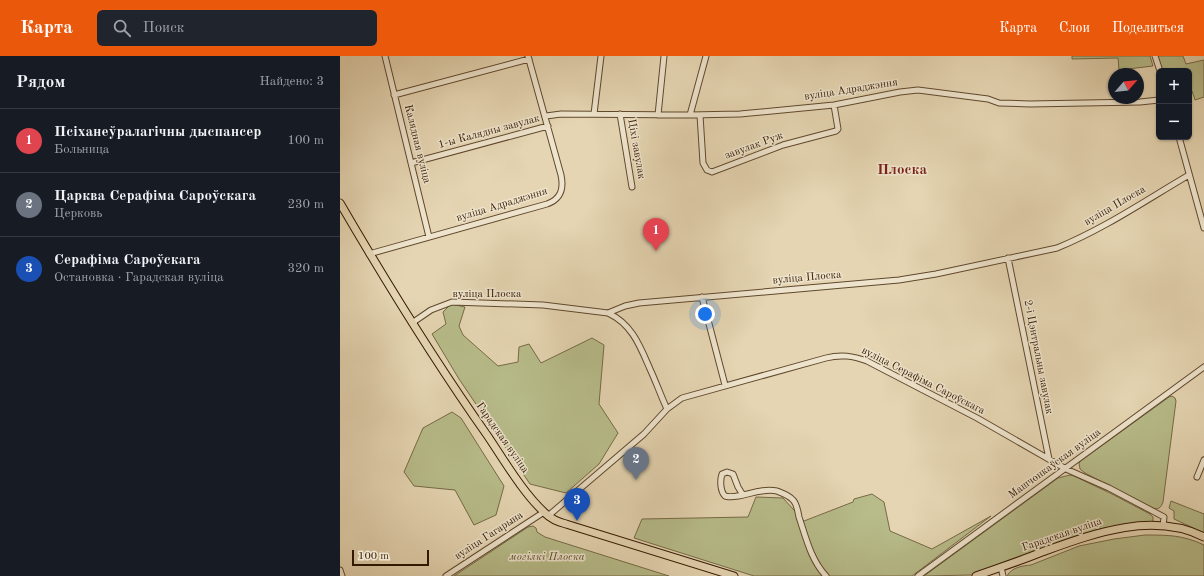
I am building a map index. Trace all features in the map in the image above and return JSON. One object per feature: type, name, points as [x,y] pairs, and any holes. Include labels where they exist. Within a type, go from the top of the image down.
[{"type":"main road","name":"Гарадская вуліца","points":[[340,203],[412,323],[472,415],[528,494],[546,514],[566,524],[734,576]]},
{"type":"main road","name":"Гарадская вуліца","points":[[976,576],[1098,532],[1132,527],[1163,526],[1183,529],[1204,537]]},
{"type":"street","name":"Калядная вуліца","points":[[385,56],[429,238]]},
{"type":"street","points":[[594,114],[601,56]]},
{"type":"street","points":[[658,115],[664,56]]},
{"type":"street","points":[[690,116],[706,56]]},
{"type":"street","points":[[1155,56],[1159,68]]},
{"type":"street","points":[[394,95],[529,57]]},
{"type":"street","name":"вуліца Адраджэння","points":[[370,254],[547,204],[557,199],[562,191],[562,180],[529,57]]},
{"type":"street","name":"вуліца Адраджэння","points":[[546,116],[561,114],[690,116],[751,113],[834,105],[918,90],[988,99],[999,103],[1030,104],[1140,102],[1156,100]]},
{"type":"street","name":"завулак Руж","points":[[700,115],[703,163],[707,170],[712,172],[776,147],[836,132],[838,126],[834,105]]},
{"type":"street","name":"Ціхі завулак","points":[[620,114],[632,187]]},
{"type":"street","name":"1-ы Калядны завулак","points":[[411,163],[548,126]]},
{"type":"street","points":[[1180,140],[1204,228]]},
{"type":"street","name":"вуліца Плоска","points":[[412,323],[439,306],[459,302],[543,305],[608,313],[632,304],[900,280],[936,274],[1058,248],[1103,226],[1190,174]]},
{"type":"street","name":"2-і Цэнтральны завулак","points":[[1008,258],[1049,459]]},
{"type":"street","points":[[702,297],[725,386]]},
{"type":"street","points":[[608,313],[624,322],[636,338],[667,409]]},
{"type":"street","name":"вуліца Серафіма Сароўскага","points":[[546,514],[644,434],[667,409],[682,398],[832,356],[847,355],[867,361],[977,418],[1066,469],[1109,488],[1164,517],[1163,526]]},
{"type":"street","name":"Машчонкаўская вуліца","points":[[918,576],[1204,367]]},
{"type":"street","points":[[1196,477],[1204,460]]},
{"type":"street","points":[[743,495],[733,474],[729,472],[722,474],[722,490],[724,495],[729,497],[743,495],[756,491],[769,490],[782,493],[793,500],[814,558],[826,576]]},
{"type":"street","name":"вуліца Гагарына","points":[[446,576],[546,514]]},
{"type":"street","points":[[1001,567],[1003,576]]},
{"type":"street","points":[[340,570],[342,576]]},
{"type":"green space","points":[[1072,56],[1150,56],[1153,66],[1119,68],[1118,58],[1072,59]]},
{"type":"green space","points":[[1158,56],[1183,56],[1186,64],[1204,60],[1204,97],[1195,100],[1192,91],[1192,68],[1161,68]]},
{"type":"green space","points":[[451,304],[465,307],[459,326],[463,335],[498,366],[518,362],[519,347],[529,344],[541,363],[592,338],[604,345],[599,404],[618,433],[599,464],[566,493],[530,484],[459,379],[432,334],[446,324],[443,312]]},
{"type":"green space","points":[[1172,396],[1176,401],[1163,502],[1158,509],[1152,508],[1080,469],[1079,463],[1082,460]]},
{"type":"green space","points":[[452,412],[461,418],[504,486],[496,515],[474,525],[455,490],[414,486],[404,472],[423,428]]},
{"type":"green space","points":[[1070,475],[1112,494],[1150,514],[1153,517],[1153,521],[1099,529],[972,575],[924,576],[1058,478]]},
{"type":"green space","points":[[872,494],[884,502],[890,531],[932,549],[991,516],[912,576],[754,576],[634,538],[642,519],[748,517],[756,497],[783,498],[804,521],[853,502],[854,499]]},
{"type":"green space","points":[[1171,501],[1204,514],[1204,533],[1174,519],[1174,511],[1169,508]]},
{"type":"green space","name":"могілкі Плоска","points":[[533,526],[536,528],[537,532],[545,537],[669,576],[454,576],[528,527]]},
{"type":"green space","points":[[1145,535],[1175,536],[1189,539],[1204,545],[1204,576],[1007,576],[1009,573],[1018,568],[1031,565],[1079,546]]},
{"type":"place","name":"Псіханеўралагічны дыспансер","points":[[656,251]]},
{"type":"place","name":"Царква Серафіма Сароўскага","points":[[636,480]]},
{"type":"place","name":"Серафіма Сароўскага","points":[[577,521]]},
{"type":"district","name":"Плоска","points":[[902,170]]}]
